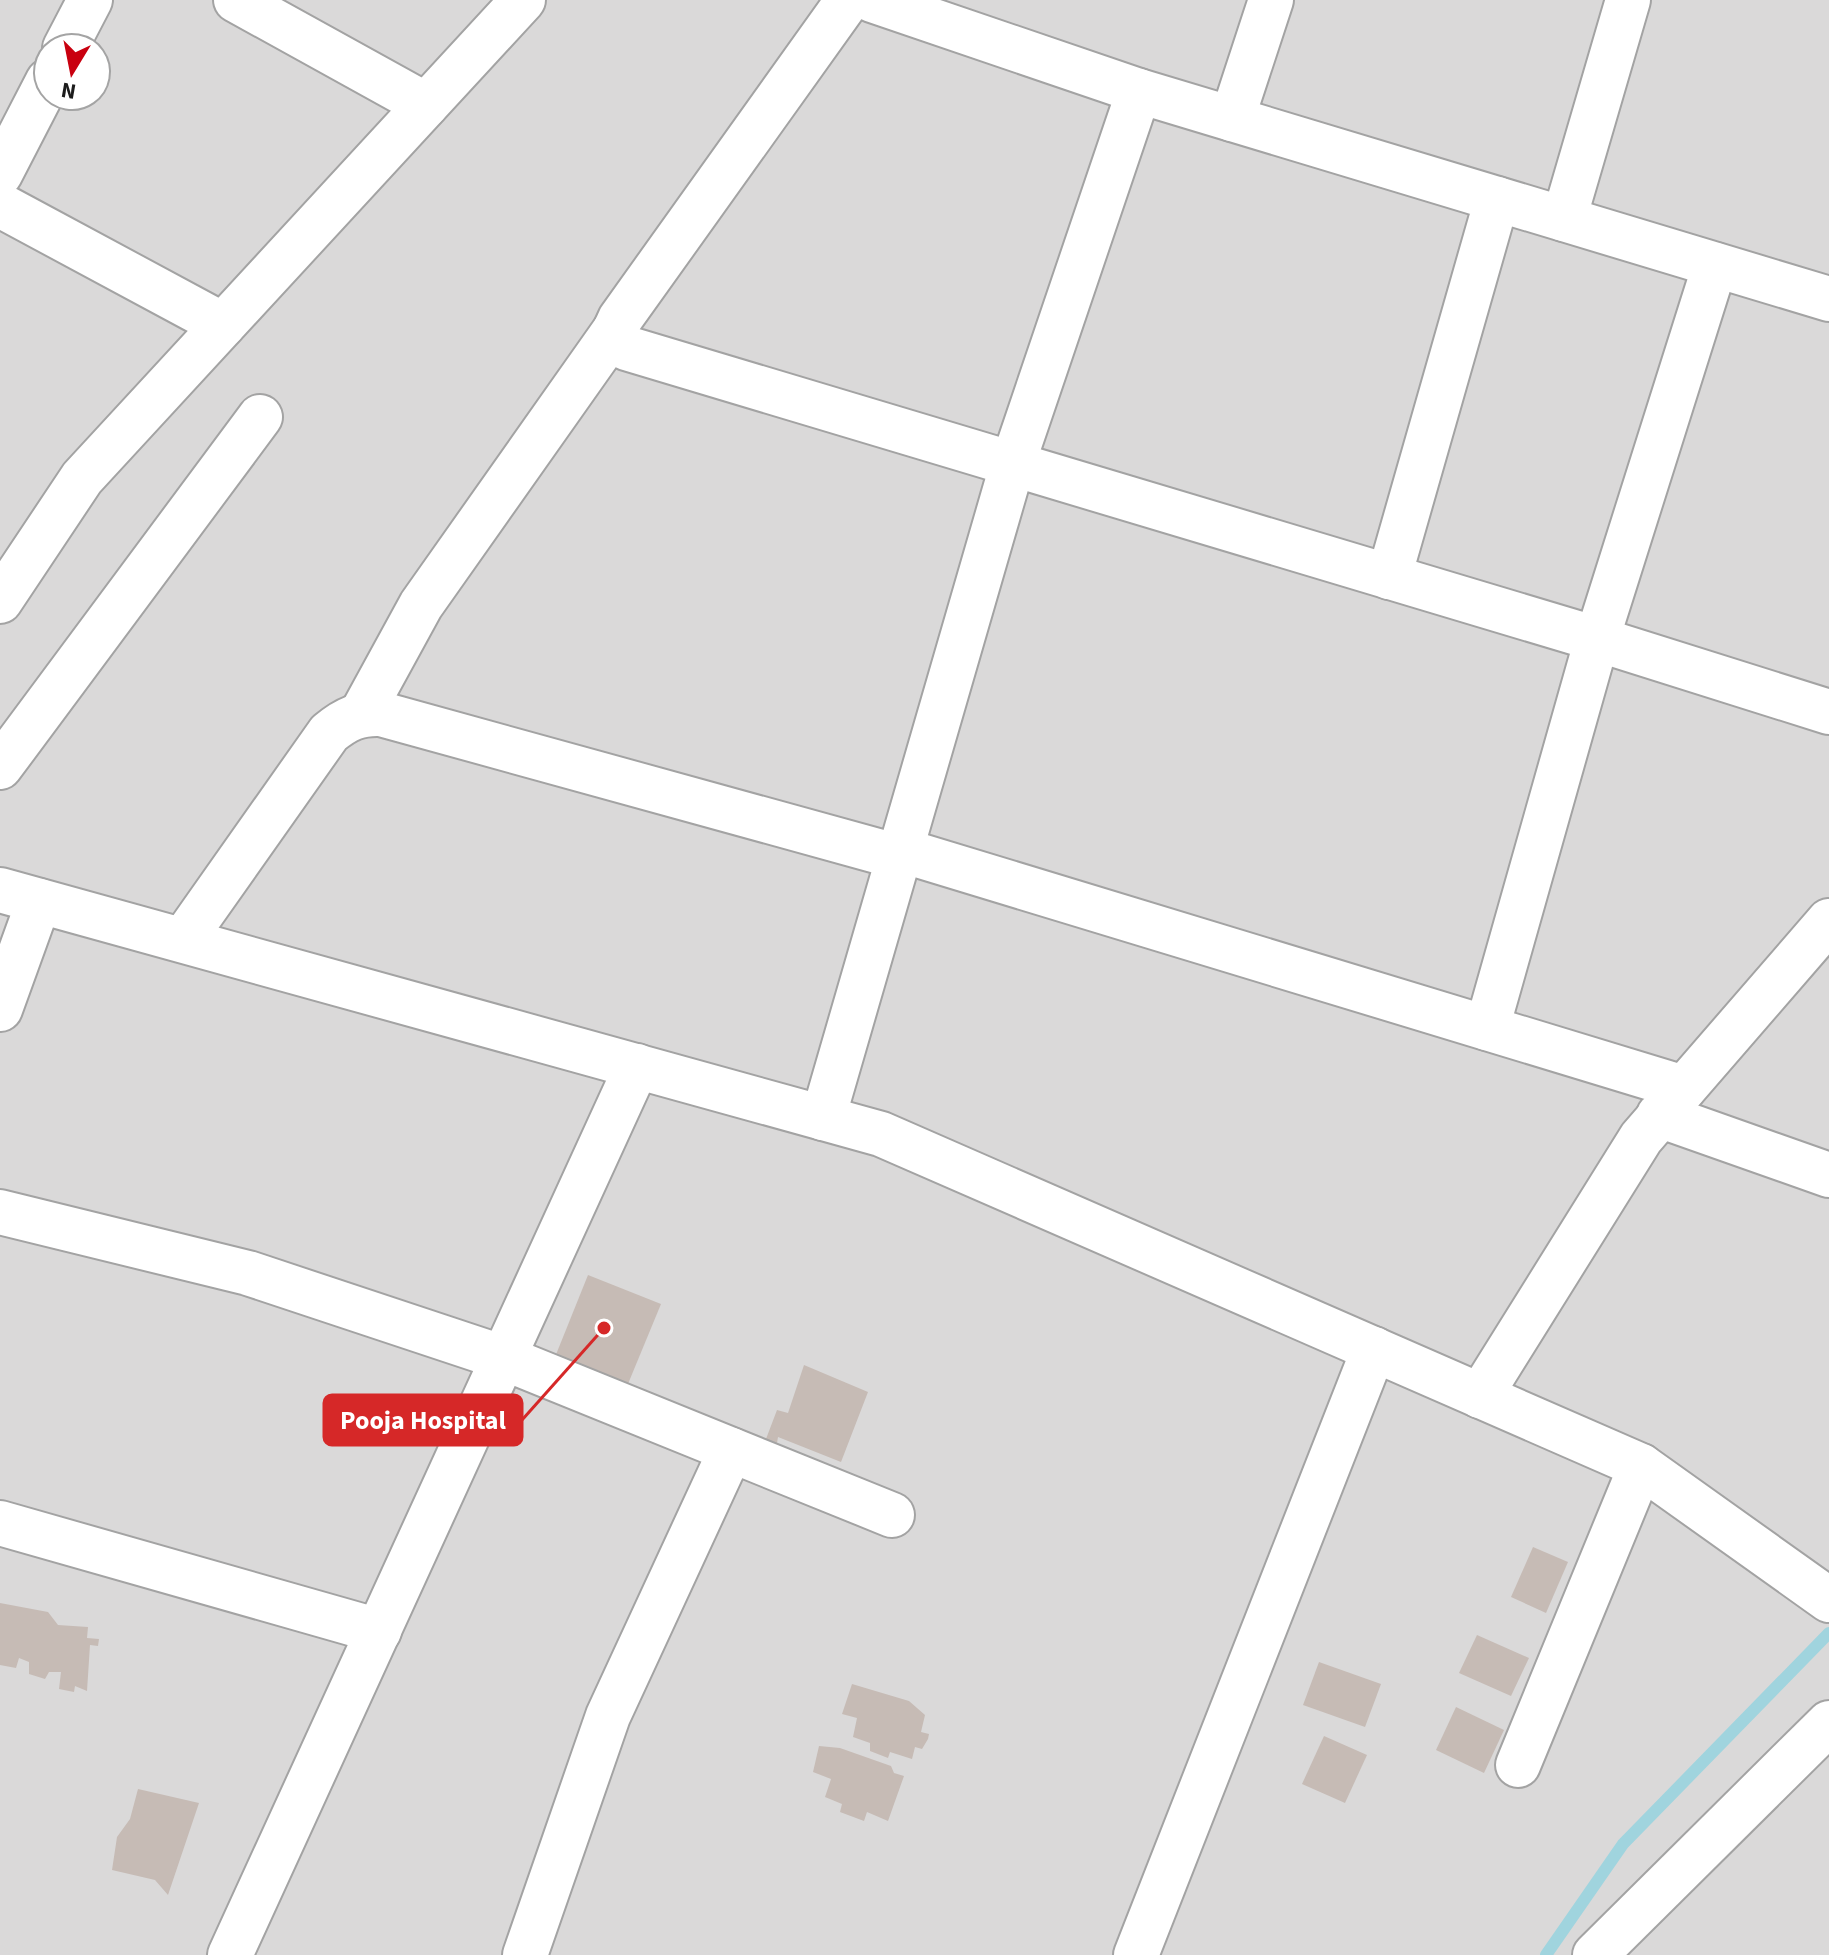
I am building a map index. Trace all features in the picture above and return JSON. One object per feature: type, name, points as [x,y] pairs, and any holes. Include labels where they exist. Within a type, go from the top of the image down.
[{"type":"street","points":[[73,32],[90,0]]},
{"type":"street","points":[[236,0],[426,105]]},
{"type":"street","points":[[0,601],[82,478],[523,0]]},
{"type":"street","points":[[362,713],[421,605],[848,0]]},
{"type":"street","points":[[872,0],[1139,91],[1829,299]]},
{"type":"street","points":[[1232,119],[1271,0]]},
{"type":"street","points":[[1564,219],[1628,0]]},
{"type":"street","points":[[823,1118],[1012,466],[1139,91]]},
{"type":"street","points":[[0,174],[32,112]]},
{"type":"street","points":[[1389,577],[1497,199]]},
{"type":"street","points":[[0,205],[223,325]]},
{"type":"street","points":[[1487,1028],[1597,639],[1715,265]]},
{"type":"street","points":[[615,330],[617,341],[626,348],[1597,639],[1829,712]]},
{"type":"street","points":[[0,767],[260,417]]},
{"type":"street","points":[[183,940],[329,733],[344,721],[362,713],[381,714],[900,853],[1487,1028],[1672,1101],[1829,1175]]},
{"type":"street","points":[[0,1009],[20,895],[881,1134],[1641,1466],[1824,1596]]},
{"type":"street","points":[[1480,1396],[1641,1138],[1829,921]]},
{"type":"street","points":[[230,1955],[637,1066]]},
{"type":"street","points":[[0,1212],[248,1273],[504,1358],[892,1515]]},
{"type":"street","points":[[1136,1955],[1374,1349]]},
{"type":"street","points":[[525,1955],[608,1716],[731,1450]]},
{"type":"street","points":[[1518,1765],[1641,1466]]},
{"type":"street","points":[[0,1523],[379,1631]]},
{"type":"street","points":[[1595,1955],[1829,1723]]},
{"type":"shaded area","points":[[0,0],[1829,0],[1829,1955],[0,1955]]},
{"type":"building","points":[[588,1275],[661,1304],[623,1396],[551,1367]]},
{"type":"building","points":[[804,1365],[868,1392],[841,1462],[778,1437],[777,1443],[766,1439],[777,1410],[788,1413]]},
{"type":"building","points":[[1533,1547],[1568,1562],[1546,1613],[1511,1597]]},
{"type":"building","points":[[0,1603],[48,1612],[58,1625],[88,1627],[87,1638],[99,1639],[98,1646],[90,1645],[87,1691],[75,1686],[74,1692],[59,1689],[61,1672],[49,1672],[45,1679],[29,1674],[29,1662],[19,1658],[16,1668],[0,1665]]},
{"type":"building","points":[[1477,1635],[1529,1658],[1511,1696],[1459,1673]]},
{"type":"building","points":[[1319,1662],[1381,1684],[1365,1727],[1303,1705]]},
{"type":"building","points":[[852,1684],[909,1701],[925,1715],[921,1732],[929,1734],[928,1739],[922,1749],[915,1747],[912,1759],[890,1752],[888,1758],[870,1751],[870,1743],[853,1737],[857,1718],[842,1714]]},
{"type":"building","points":[[1456,1707],[1504,1730],[1484,1773],[1436,1750]]},
{"type":"building","points":[[1324,1736],[1367,1755],[1345,1803],[1302,1784]]},
{"type":"building","points":[[819,1746],[840,1748],[891,1766],[894,1773],[904,1776],[888,1821],[867,1812],[864,1821],[840,1812],[842,1804],[825,1797],[831,1779],[813,1772]]},
{"type":"building","points":[[138,1789],[199,1803],[168,1895],[155,1880],[112,1870],[117,1837],[130,1819]]},
{"type":"waterway","points":[[1546,1955],[1623,1844],[1829,1633]]},
{"type":"place","name":"Pooja Hospital","points":[[604,1328]]}]
